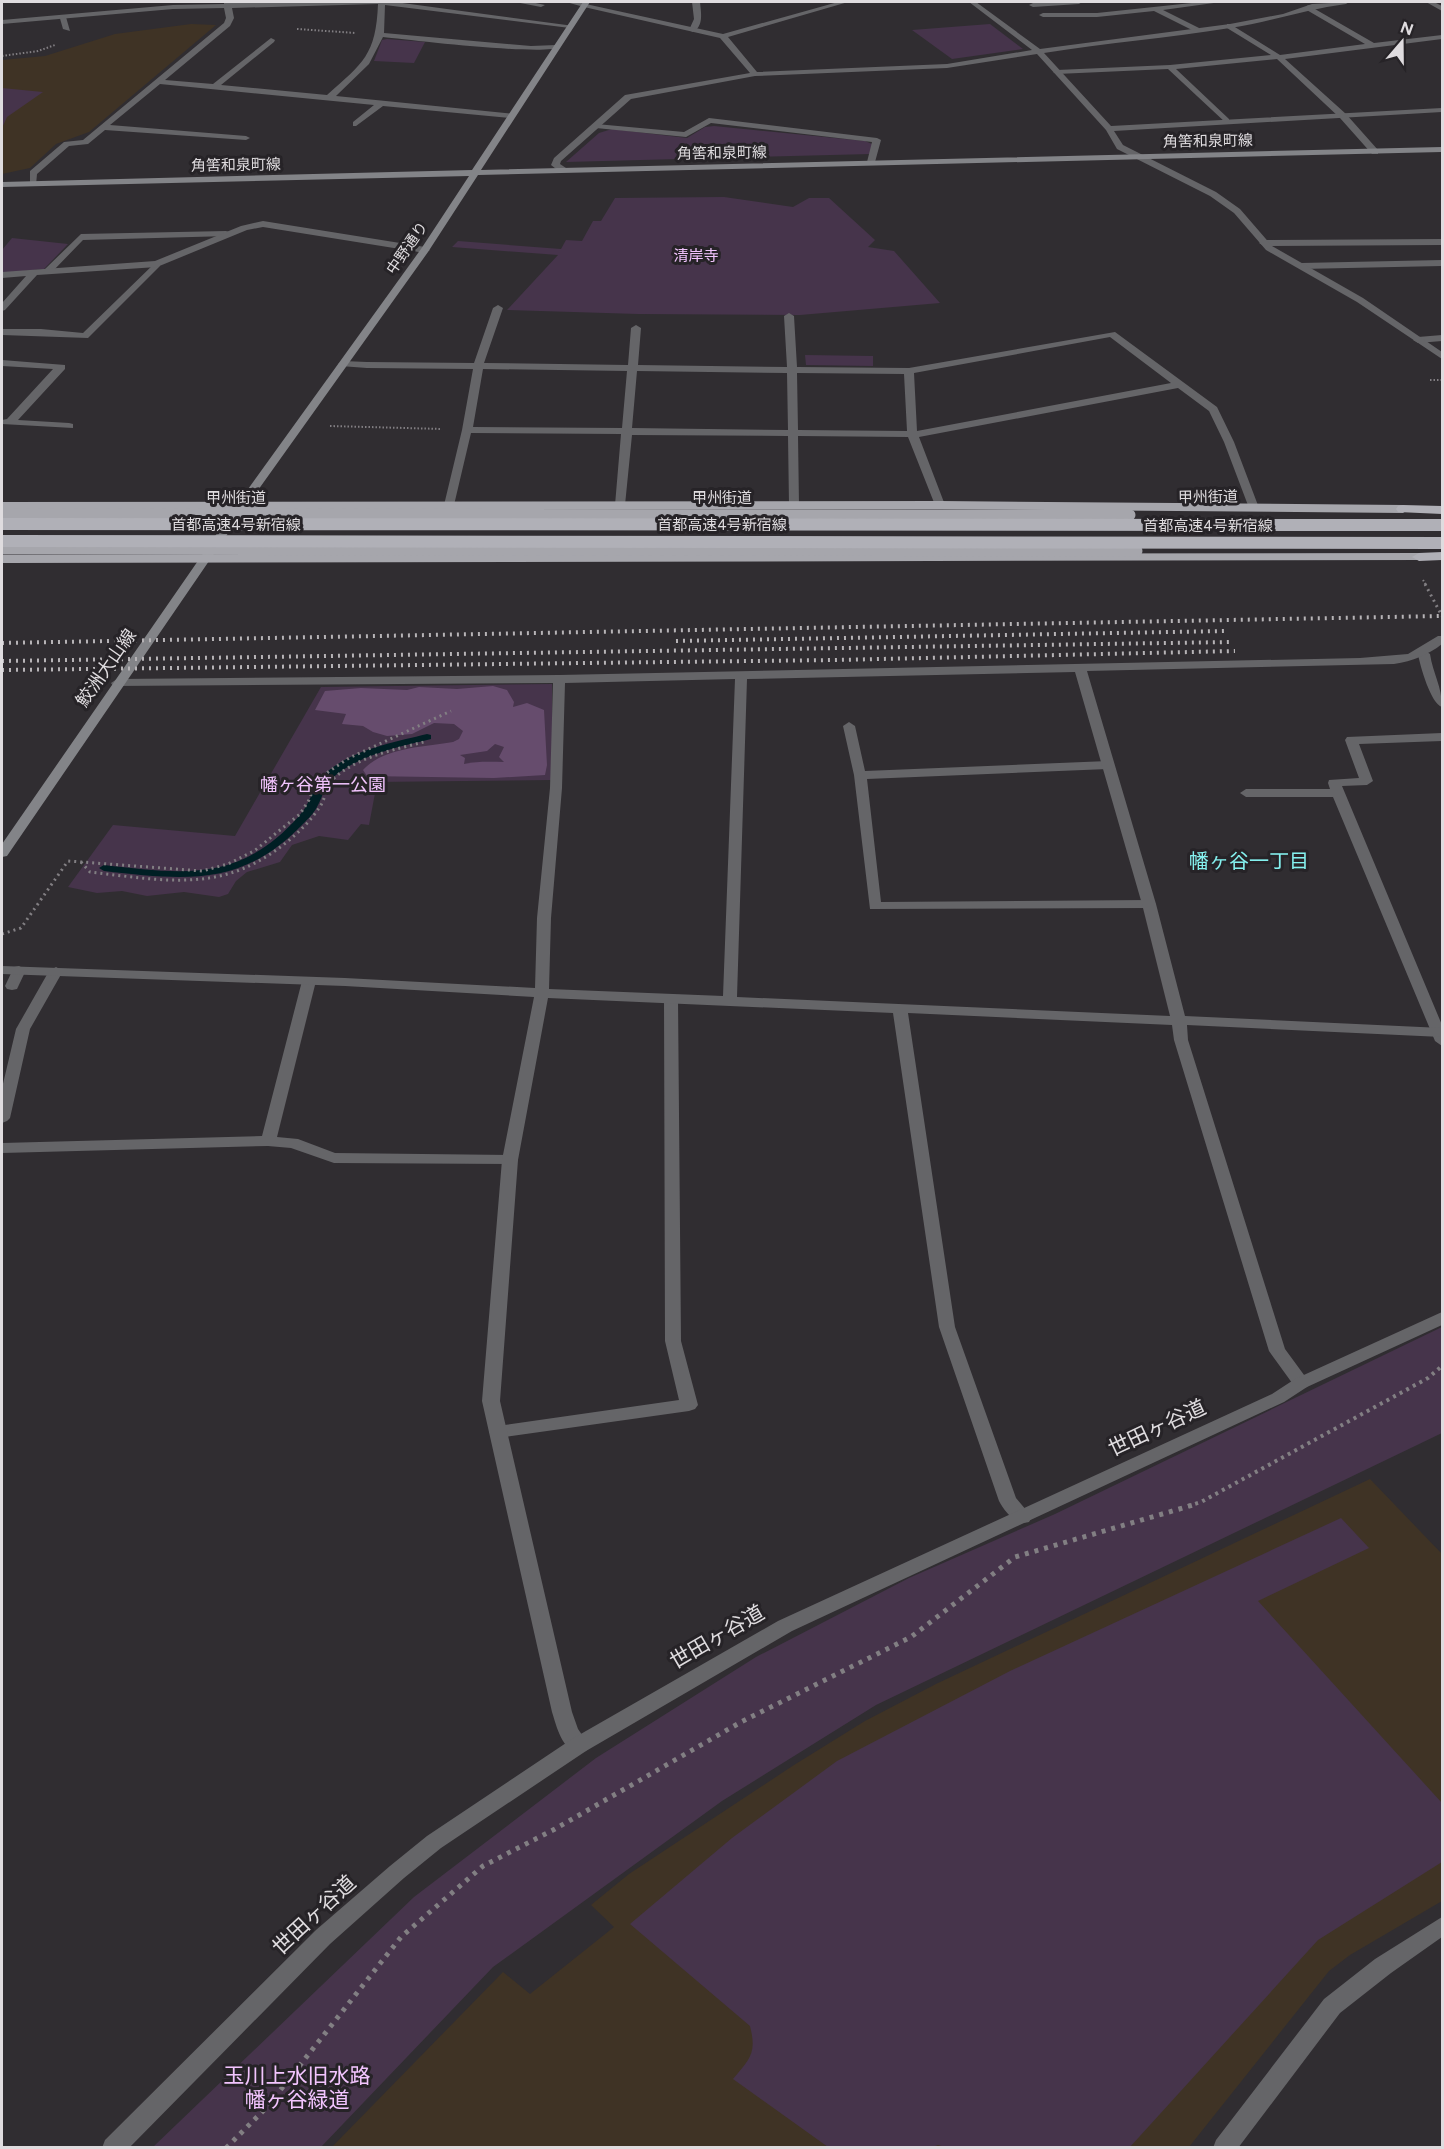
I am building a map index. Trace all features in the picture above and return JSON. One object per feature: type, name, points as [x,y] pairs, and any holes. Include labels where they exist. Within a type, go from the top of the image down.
[{"type":"highway","points":[[2,506],[940,505],[1443,510]]},
{"type":"highway","name":"甲州街道","points":[[2,514],[1130,515],[1403,509]]},
{"type":"highway","name":"首都高速4号新宿線","points":[[2,524],[1443,525]]},
{"type":"highway","name":"首都高速4号新宿線","points":[[2,541],[1443,543]]},
{"type":"highway","points":[[2,549],[1137,551],[1419,557]]},
{"type":"highway","points":[[2,559],[1443,557]]},
{"type":"main road","name":"中野通り","points":[[242,505],[425,250],[585,3]]},
{"type":"main road","name":"角筈和泉町線","points":[[2,184],[1443,150]]},
{"type":"main road","name":"鮫洲大山線","points":[[2,854],[117,683],[242,505]]},
{"type":"street","points":[[328,99],[366,66],[380,35],[382,2]]},
{"type":"street","points":[[2,22],[227,4],[382,2],[570,26]]},
{"type":"street","points":[[519,2],[541,5]]},
{"type":"street","points":[[570,2],[585,3],[723,36],[844,2]]},
{"type":"street","points":[[693,30],[698,19],[696,2]]},
{"type":"street","points":[[972,2],[1039,52],[1109,129],[1120,147],[1184,178],[1238,211],[1264,243],[1360,300],[1443,356]]},
{"type":"street","points":[[1034,5],[1079,2]]},
{"type":"street","points":[[1143,2],[1196,30]]},
{"type":"street","points":[[1043,15],[1098,15],[1216,2]]},
{"type":"street","points":[[563,170],[554,163],[628,97],[755,74],[947,66],[1230,26],[1285,16],[1308,7],[1346,2]]},
{"type":"street","points":[[1430,2],[1443,9]]},
{"type":"street","points":[[33,183],[33,173],[67,144],[85,142],[156,81],[228,24],[230,18],[227,4]]},
{"type":"street","points":[[1308,7],[1374,46]]},
{"type":"street","points":[[62,17],[67,29]]},
{"type":"street","points":[[1230,26],[1279,57],[1343,116],[1375,152]]},
{"type":"street","points":[[380,35],[531,48],[556,46]]},
{"type":"street","points":[[723,36],[755,74]]},
{"type":"street","points":[[1057,72],[1170,67],[1279,57],[1443,37]]},
{"type":"street","points":[[214,87],[271,40]]},
{"type":"street","points":[[1170,67],[1226,121]]},
{"type":"street","points":[[156,81],[511,116]]},
{"type":"street","points":[[356,124],[380,104]]},
{"type":"street","points":[[1109,129],[1443,110]]},
{"type":"street","points":[[596,126],[686,135],[709,120],[877,140],[871,162]]},
{"type":"street","points":[[102,127],[246,138]]},
{"type":"street","points":[[2,275],[157,264],[226,234],[263,224],[425,250]]},
{"type":"street","points":[[48,271],[81,237],[226,234]]},
{"type":"street","points":[[1264,243],[1443,242]]},
{"type":"street","points":[[1301,266],[1443,263]]},
{"type":"street","points":[[2,332],[41,332],[85,336],[157,264]]},
{"type":"street","points":[[2,308],[35,272]]},
{"type":"street","points":[[449,505],[467,430],[478,367],[498,308]]},
{"type":"street","points":[[789,316],[794,505]]},
{"type":"street","points":[[620,505],[636,328]]},
{"type":"street","points":[[343,363],[478,367],[909,371],[1112,334],[1213,409],[1254,508]]},
{"type":"street","points":[[1418,340],[1443,338]]},
{"type":"street","points":[[2,363],[61,367],[6,422]]},
{"type":"street","points":[[909,371],[912,433],[940,505]]},
{"type":"street","points":[[467,430],[921,434],[1181,384]]},
{"type":"street","points":[[6,422],[69,426]]},
{"type":"street","points":[[117,683],[559,679],[1360,662],[1406,660],[1424,654],[1443,639]]},
{"type":"street","points":[[1424,654],[1426,668],[1443,703]]},
{"type":"street","points":[[1080,667],[1149,904],[1179,1021],[1181,1040],[1277,1351],[1300,1383]]},
{"type":"street","points":[[730,1002],[741,675]]},
{"type":"street","points":[[559,679],[556,788],[544,918],[542,993],[510,1160],[491,1401],[562,1712],[569,1733],[579,1745]]},
{"type":"street","points":[[849,726],[860,775],[875,906],[1149,904]]},
{"type":"street","points":[[2,970],[309,981],[1441,1035],[1334,783],[1367,781],[1351,740],[1443,737]]},
{"type":"street","points":[[860,775],[1108,765]]},
{"type":"street","points":[[1246,793],[1337,793]]},
{"type":"street","points":[[12,986],[20,970]]},
{"type":"street","points":[[2,1118],[23,1029],[56,971]]},
{"type":"street","points":[[268,1141],[309,981]]},
{"type":"street","points":[[498,1432],[689,1405],[674,1341],[671,999]]},
{"type":"street","points":[[900,1008],[947,1327],[1008,1501],[1023,1517]]},
{"type":"street","points":[[2,1148],[268,1141],[293,1143],[334,1158],[510,1160]]},
{"type":"street","name":"世田ヶ谷道","points":[[113,2148],[323,1937],[434,1842],[579,1745],[784,1626],[1278,1398],[1300,1383],[1443,1318]]},
{"type":"street","points":[[1224,2148],[1332,2006],[1383,1966],[1443,1926]]},
{"type":"path","points":[[1430,380],[1443,380]]},
{"type":"path","points":[[326,426],[467,430]]},
{"type":"path","points":[[1419,572],[1443,616]]},
{"type":"path","points":[[2,934],[21,928],[68,861],[202,871],[228,864],[254,851],[300,814],[309,800],[316,781],[331,770],[349,758],[451,711]]},
{"type":"path","points":[[81,862],[90,873],[202,879],[232,873],[265,856],[310,818],[322,802],[329,782],[340,774],[358,762],[379,754],[424,742]]},
{"type":"path","points":[[331,770],[340,774]]},
{"type":"path","points":[[202,871],[202,879]]},
{"type":"path","points":[[226,2148],[267,2107],[400,1937],[483,1866],[555,1829],[741,1722],[911,1636],[1015,1557],[1124,1527],[1201,1502],[1428,1378],[1443,1366]]},
{"type":"shaded area","points":[[191,24],[216,25],[89,132],[56,144],[30,168],[2,174],[2,60],[45,56],[115,34]]},
{"type":"shaded area","points":[[493,686],[507,690],[514,702],[513,707],[527,703],[544,710],[547,765],[545,775],[494,778],[367,776],[363,770],[382,757],[405,749],[453,742],[459,739],[463,731],[454,724],[434,723],[412,734],[387,736],[363,726],[342,724],[346,714],[315,710],[325,691],[361,688],[407,690],[419,687],[457,689]],"holes":[[[495,744],[504,747],[499,757],[504,762],[464,764],[465,758],[460,755],[487,751]]]},
{"type":"shaded area","points":[[1370,1479],[1442,1554],[1442,1901],[1350,1955],[1329,1971],[1189,2147],[331,2148],[503,1972],[530,1994],[614,1927],[591,1905],[629,1874],[794,1765],[865,1721],[936,1684]]},
{"type":"green space","points":[[990,24],[1023,49],[952,59],[912,30]]},
{"type":"green space","points":[[382,40],[425,42],[414,63],[374,61]]},
{"type":"green space","points":[[2,88],[43,92],[7,117],[2,128]]},
{"type":"green space","points":[[705,127],[865,141],[872,144],[871,154],[566,162],[599,133],[612,129],[687,138]]},
{"type":"green space","name":"清岸寺","points":[[724,197],[793,207],[809,198],[829,198],[875,240],[868,247],[894,251],[940,303],[800,315],[507,310],[558,255],[452,247],[458,241],[561,249],[566,240],[582,241],[593,221],[601,221],[615,198]]},
{"type":"green space","points":[[12,238],[68,244],[44,269],[2,273],[2,250]]},
{"type":"green space","points":[[805,355],[873,356],[873,366],[806,365]]},
{"type":"green space","name":"幡ヶ谷第一公園","points":[[552,684],[552,780],[375,782],[376,788],[369,825],[361,824],[348,840],[319,836],[292,845],[280,862],[247,872],[236,881],[228,894],[219,897],[184,892],[147,896],[122,891],[97,893],[68,887],[113,825],[235,836],[321,687]]},
{"type":"green space","name":"玉川上水旧水路 幡ヶ谷緑道","points":[[1442,1327],[1442,1433],[876,1705],[722,1801],[493,1967],[321,2147],[153,2147],[414,1897],[596,1758],[756,1657],[909,1578],[1055,1514]]},
{"type":"green space","points":[[1341,1518],[1369,1548],[1258,1601],[1442,1803],[1442,1862],[1318,1940],[1130,2147],[948,2148],[938,2145],[930,2148],[828,2147],[733,2079],[744,2066],[752,2050],[750,2026],[630,1924],[732,1838],[837,1761],[1010,1671]]},
{"type":"waterway","points":[[104,868],[155,874],[194,875],[235,866],[265,851],[291,830],[312,807],[321,785],[331,773],[371,753],[427,737]]},
{"type":"railway","points":[[2,643],[1442,616]]},
{"type":"railway","points":[[676,641],[1225,631]]},
{"type":"railway","points":[[2,661],[1231,642]]},
{"type":"railway","points":[[2,670],[836,660],[1235,651]]},
{"type":"district","name":"幡ヶ谷一丁目","points":[[1249,861]]}]
